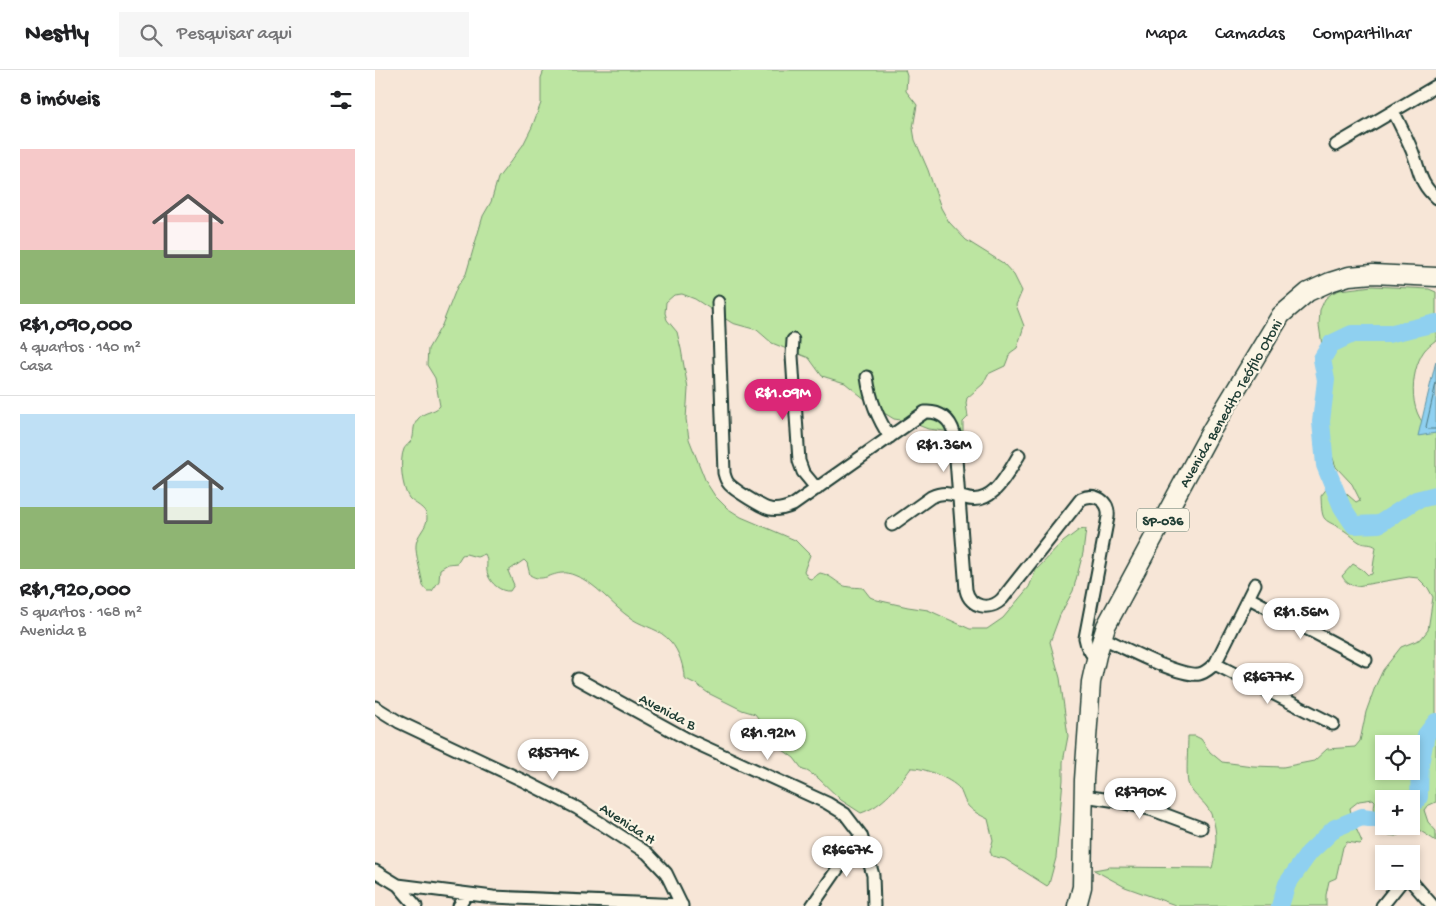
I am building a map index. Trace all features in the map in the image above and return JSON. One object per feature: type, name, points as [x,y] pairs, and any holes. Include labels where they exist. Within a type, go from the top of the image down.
[{"type":"main road","name":"Avenida Benedito Teófilo Otoni","points":[[1077,906],[1082,887],[1084,796],[1091,682],[1097,655],[1106,626],[1211,431],[1281,315],[1308,292],[1349,276],[1373,274],[1436,277]]},
{"type":"street","points":[[1337,145],[1436,86]]},
{"type":"street","points":[[1394,112],[1414,155],[1423,182],[1436,198]]},
{"type":"street","points":[[718,302],[724,473],[727,482],[768,509],[787,508],[817,489],[925,412],[937,412],[947,418],[954,433],[965,590],[970,600],[981,606],[995,605],[1002,599],[1081,499],[1093,496],[1104,501],[1108,509],[1108,517],[1085,638],[1091,653],[1097,655]]},
{"type":"street","points":[[793,340],[792,356],[799,461],[803,472],[817,489]]},
{"type":"street","points":[[867,377],[874,408],[890,437]]},
{"type":"street","points":[[893,525],[931,497],[946,493],[967,499],[977,499],[991,494],[1019,455]]},
{"type":"street","points":[[1103,638],[1161,665],[1189,675],[1204,673],[1215,664],[1255,584]]},
{"type":"street","points":[[1249,598],[1366,660]]},
{"type":"street","points":[[1215,664],[1333,724]]},
{"type":"street","name":"Avenida B","points":[[578,679],[687,739],[827,803],[845,814],[861,835],[873,875],[874,906]]},
{"type":"street","name":"Avenida H","points":[[375,707],[399,722],[577,808],[647,853],[666,873],[682,906]]},
{"type":"street","points":[[1084,796],[1117,801],[1153,810],[1201,828]]},
{"type":"street","points":[[812,906],[861,835]]},
{"type":"street","points":[[375,871],[398,885],[416,906]]},
{"type":"street","points":[[398,885],[535,902],[682,906]]},
{"type":"street","points":[[1382,906],[1395,890]]},
{"type":"street","points":[[1419,890],[1433,906]]},
{"type":"street","points":[[459,906],[467,894]]},
{"type":"street","points":[[493,897],[504,906]]},
{"type":"green space","points":[[544,70],[905,70],[907,76],[906,91],[917,105],[913,128],[915,140],[941,208],[949,222],[966,240],[1003,263],[1014,275],[1022,291],[1016,305],[1024,326],[1017,348],[1010,353],[1005,366],[988,374],[983,384],[967,398],[968,417],[963,422],[963,431],[958,436],[945,431],[928,429],[908,421],[894,419],[876,408],[845,383],[822,376],[809,358],[772,343],[757,330],[732,323],[695,299],[682,294],[674,295],[666,302],[665,313],[667,320],[677,332],[688,389],[686,419],[689,439],[706,482],[715,496],[727,508],[741,517],[795,540],[810,555],[804,571],[808,578],[811,579],[820,573],[829,576],[844,586],[863,588],[870,597],[877,600],[928,610],[970,629],[987,629],[1003,618],[1029,587],[1036,570],[1063,542],[1079,530],[1086,529],[1083,553],[1073,591],[1060,615],[1050,642],[1060,678],[1068,736],[1063,762],[1056,858],[1047,886],[1005,859],[992,856],[990,851],[993,840],[988,819],[970,808],[955,785],[937,774],[911,768],[883,800],[876,806],[861,813],[841,800],[818,778],[803,770],[794,758],[769,740],[764,726],[755,714],[742,710],[708,693],[684,678],[679,654],[666,637],[632,619],[582,578],[566,573],[543,578],[534,577],[530,575],[527,563],[524,560],[508,571],[514,585],[510,591],[507,591],[497,587],[489,578],[485,554],[477,557],[466,554],[462,555],[457,563],[448,564],[440,569],[439,581],[432,591],[427,591],[423,586],[416,545],[426,524],[427,517],[424,511],[409,498],[405,488],[402,474],[402,454],[412,439],[416,421],[440,406],[435,378],[427,365],[428,349],[442,325],[457,287],[466,274],[483,216],[491,202],[498,178],[523,145],[532,127],[541,103],[541,78]]},
{"type":"green space","points":[[1372,286],[1429,289],[1436,292],[1436,340],[1425,350],[1419,360],[1415,371],[1413,396],[1420,418],[1427,427],[1436,432],[1436,802],[1427,806],[1424,810],[1428,822],[1436,831],[1436,841],[1420,831],[1420,790],[1375,790],[1375,801],[1373,799],[1359,801],[1350,808],[1352,819],[1362,842],[1360,844],[1347,842],[1343,847],[1336,878],[1329,881],[1326,906],[1178,906],[1125,887],[1094,870],[1110,867],[1212,868],[1216,845],[1214,821],[1207,807],[1189,787],[1187,767],[1188,736],[1195,736],[1201,739],[1210,752],[1222,762],[1253,766],[1283,767],[1314,761],[1327,749],[1355,747],[1360,741],[1366,712],[1383,670],[1401,647],[1421,639],[1428,630],[1433,597],[1428,588],[1418,578],[1409,577],[1357,586],[1350,584],[1342,576],[1353,564],[1368,575],[1372,574],[1376,547],[1359,542],[1323,516],[1321,496],[1328,487],[1341,489],[1356,502],[1360,500],[1352,484],[1336,467],[1322,427],[1320,397],[1324,359],[1319,325],[1320,310],[1325,299],[1332,293],[1340,290]]},
{"type":"water","points":[[1436,361],[1436,433],[1418,436]]},
{"type":"waterway","points":[[1436,323],[1388,334],[1352,334],[1331,344],[1322,359],[1326,380],[1321,422],[1325,465],[1342,507],[1354,525],[1379,524],[1416,500],[1436,495]]},
{"type":"waterway","points":[[1419,790],[1420,764],[1426,735],[1436,722]]},
{"type":"waterway","points":[[1280,906],[1287,884],[1309,853],[1335,828],[1362,817],[1375,819]]}]
